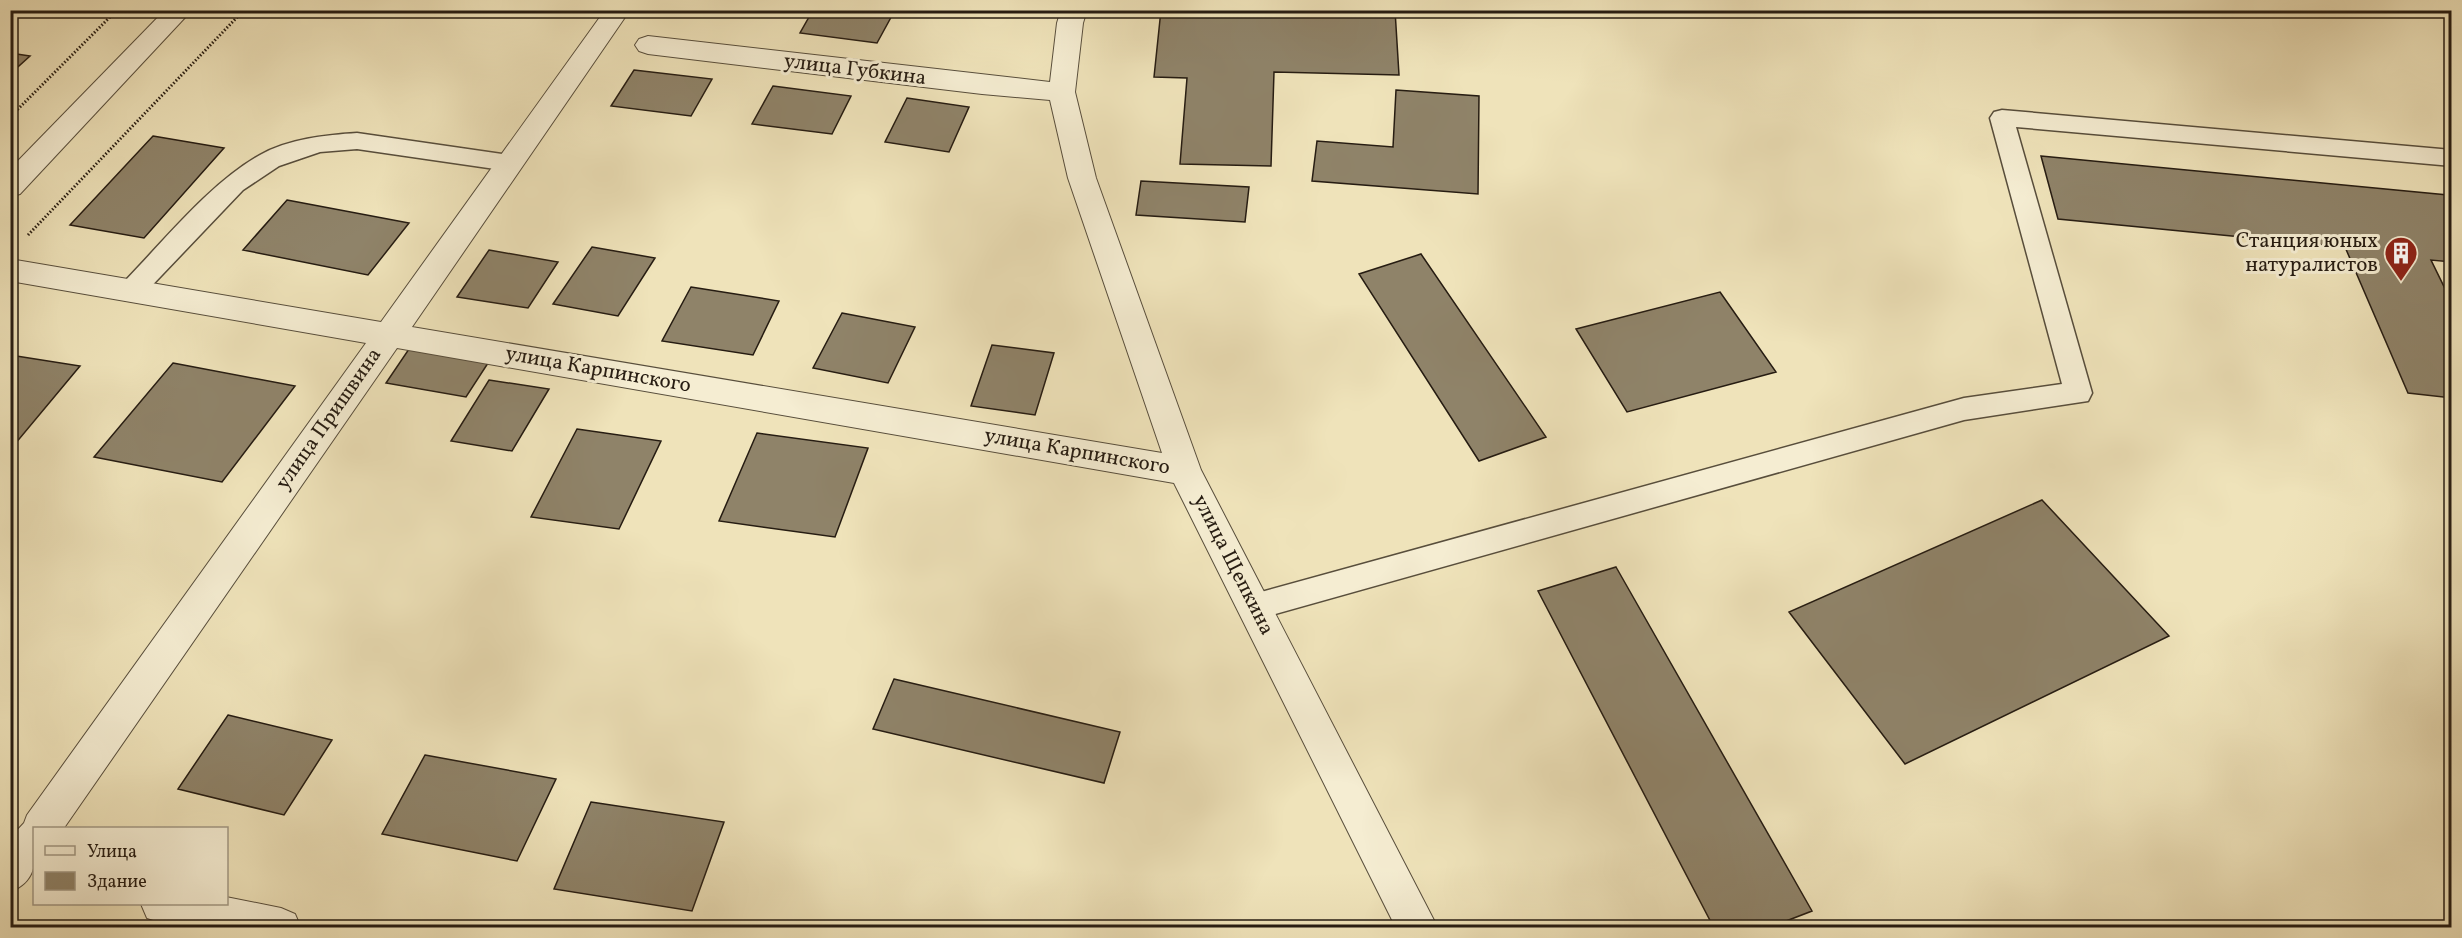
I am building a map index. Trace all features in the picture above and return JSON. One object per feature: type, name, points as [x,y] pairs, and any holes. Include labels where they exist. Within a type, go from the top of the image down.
[{"type":"street","points":[[10,187],[180,10]]},
{"type":"street","name":"улица Пришвина","points":[[42,827],[618,10]]},
{"type":"street","name":"улица Щепкина","points":[[1074,10],[1070,23],[1062,92],[1082,178],[1185,471],[1418,927]]},
{"type":"street","name":"улица Губкина","points":[[648,45],[982,85],[1062,92]]},
{"type":"street","name":"улица Карпинского","points":[[10,270],[1185,471]]},
{"type":"street","points":[[33,839],[10,873],[33,878]]},
{"type":"street","points":[[171,905],[281,927]]},
{"type":"lane","points":[[1254,607],[1964,409],[2078,393],[2002,118],[2451,158]]},
{"type":"lane","points":[[132,290],[234,184],[270,160],[318,144],[357,141],[509,163]]},
{"type":"path","points":[[10,117],[117,10]]},
{"type":"path","points":[[27,237],[244,10]]},
{"type":"building","points":[[813,10],[895,10],[877,43],[800,33]]},
{"type":"building","points":[[1161,10],[1395,10],[1399,75],[1274,72],[1271,166],[1180,164],[1187,78],[1154,77]]},
{"type":"building","points":[[10,53],[30,56],[10,74]]},
{"type":"building","points":[[634,70],[712,79],[691,116],[611,106]]},
{"type":"building","points":[[773,86],[851,96],[832,134],[752,124]]},
{"type":"building","points":[[1396,90],[1479,96],[1478,194],[1312,181],[1317,141],[1393,147]]},
{"type":"building","points":[[907,98],[969,107],[949,152],[885,142]]},
{"type":"building","points":[[153,136],[224,148],[144,238],[70,225]]},
{"type":"building","name":"Станция юных натуралистов","points":[[2041,156],[2448,195],[2452,202],[2452,262],[2431,260],[2452,303],[2452,398],[2408,393],[2345,247],[2058,219]]},
{"type":"building","points":[[1141,181],[1249,187],[1245,222],[1136,215]]},
{"type":"building","points":[[287,200],[409,223],[368,275],[243,250]]},
{"type":"building","points":[[592,247],[655,258],[618,316],[553,304]]},
{"type":"building","points":[[489,250],[558,262],[528,308],[457,297]]},
{"type":"building","points":[[1421,254],[1546,437],[1479,461],[1359,274]]},
{"type":"building","points":[[691,287],[779,301],[753,355],[662,341]]},
{"type":"building","points":[[1720,292],[1776,372],[1627,412],[1576,329]]},
{"type":"building","points":[[842,313],[915,327],[888,383],[813,368]]},
{"type":"building","points":[[992,345],[1054,353],[1035,415],[971,406]]},
{"type":"building","points":[[411,346],[490,360],[466,397],[386,383]]},
{"type":"building","points":[[10,355],[80,366],[10,450]]},
{"type":"building","points":[[173,363],[295,386],[222,482],[94,457]]},
{"type":"building","points":[[489,380],[549,389],[512,451],[451,441]]},
{"type":"building","points":[[577,429],[661,441],[619,529],[531,517]]},
{"type":"building","points":[[757,433],[868,448],[835,537],[719,521]]},
{"type":"building","points":[[2042,500],[2169,636],[1905,764],[1789,612]]},
{"type":"building","points":[[1616,567],[1812,911],[1768,928],[1714,928],[1538,591]]},
{"type":"building","points":[[894,679],[1120,732],[1104,783],[873,729]]},
{"type":"building","points":[[228,715],[332,740],[284,815],[178,789]]},
{"type":"building","points":[[425,755],[556,779],[517,861],[382,834]]},
{"type":"building","points":[[591,802],[724,822],[692,911],[554,889]]},
{"type":"place","name":"Станция юных натуралистов","points":[[2401,282]]}]
